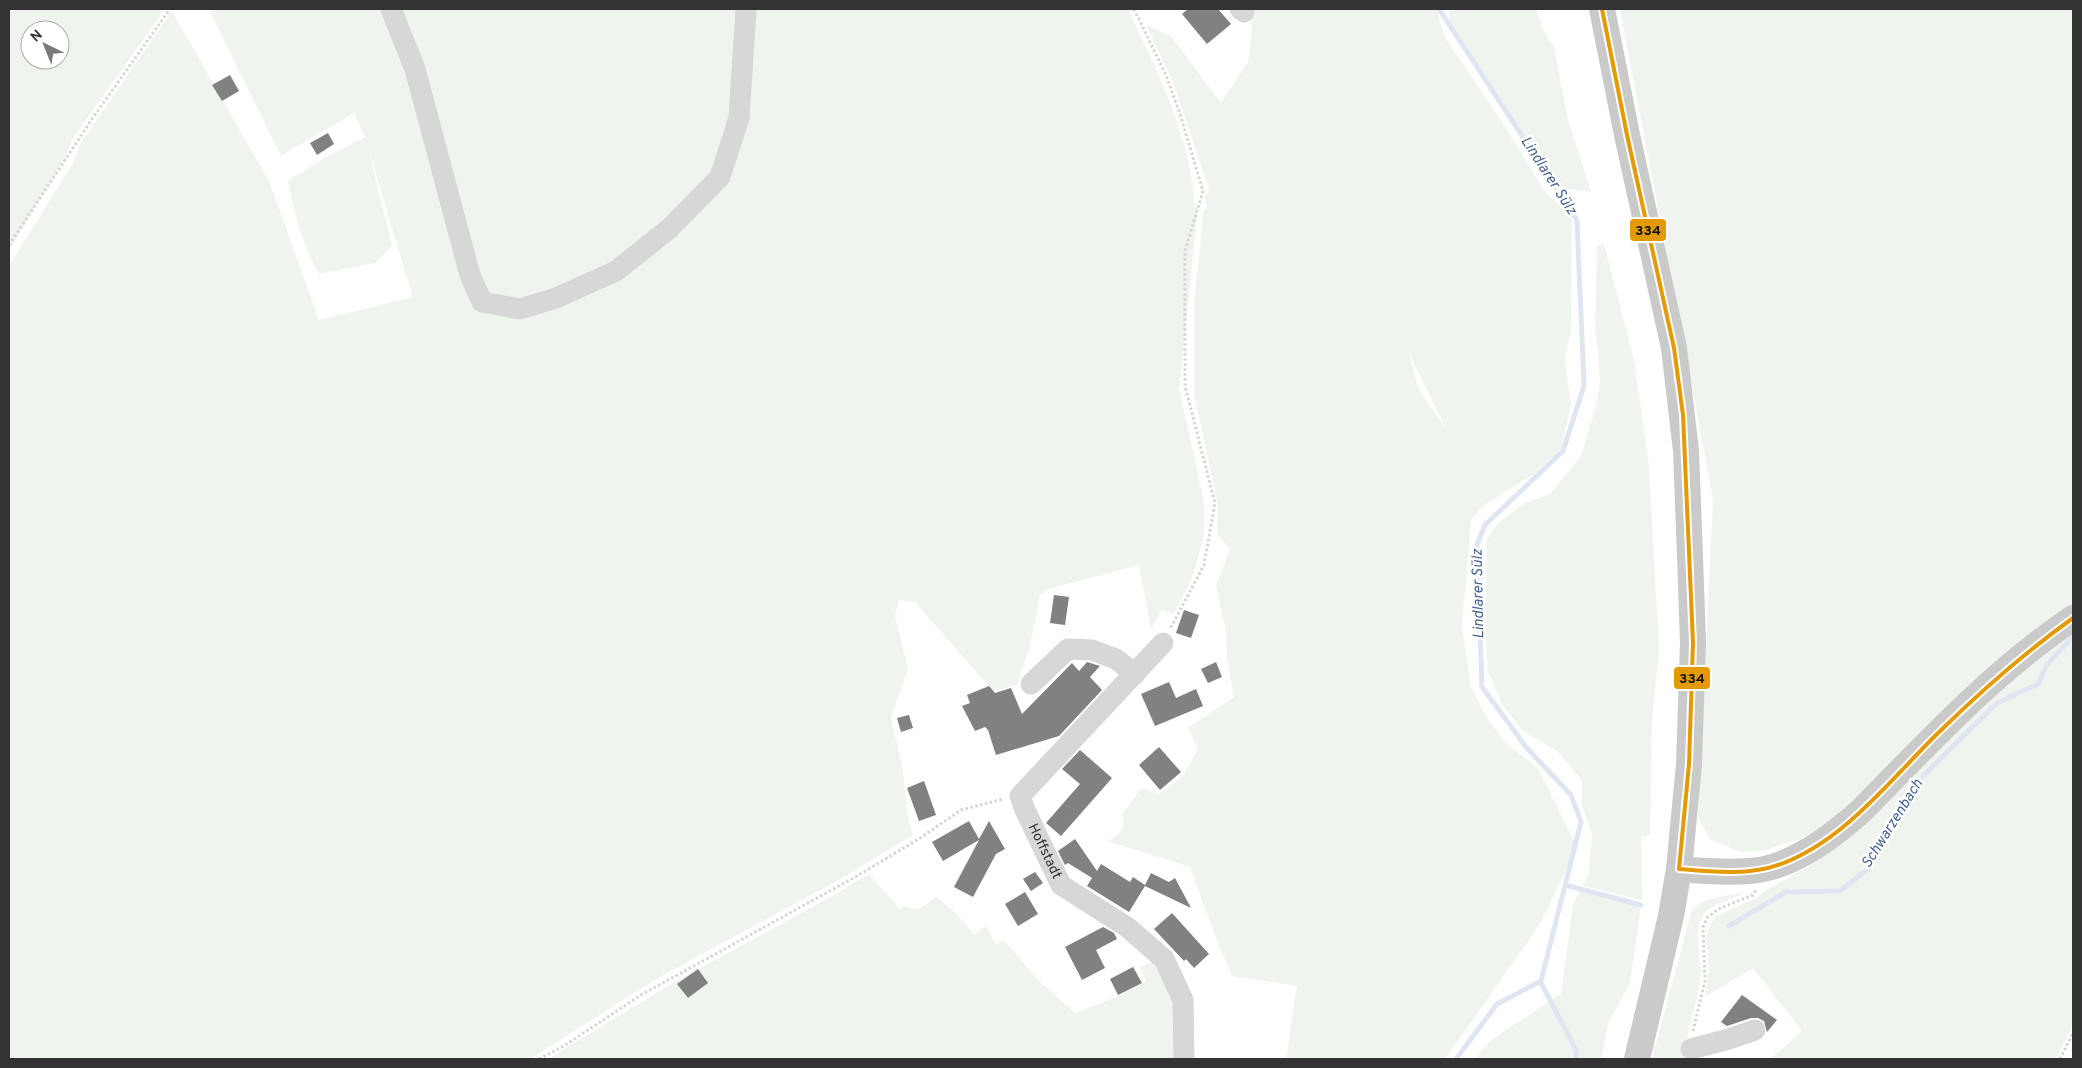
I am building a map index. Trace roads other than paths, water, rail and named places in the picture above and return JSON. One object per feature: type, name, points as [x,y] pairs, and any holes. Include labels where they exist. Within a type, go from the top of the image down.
[{"type":"main road","points":[[1602,9],[1627,135],[1674,348],[1683,415],[1688,497],[1692,644],[1689,764],[1679,869],[1671,916],[1637,1059]]},
{"type":"main road","points":[[1679,869],[1751,871],[1772,866],[1804,852],[1841,829],[1985,686],[2034,646],[2073,618]]},
{"type":"street","points":[[390,9],[415,69],[470,275],[482,302],[520,310],[556,298],[616,271],[670,228],[720,177],[739,118],[746,9]]},
{"type":"street","points":[[1031,684],[1068,649],[1092,650],[1116,659],[1134,674],[1163,643]]},
{"type":"street","name":"Hoffstadt","points":[[1134,674],[1020,796],[1061,885],[1127,927],[1164,959],[1183,1000],[1184,1059]]},
{"type":"street","points":[[1691,1049],[1755,1030]]},
{"type":"waterway","name":"Lindlarer Sülz","points":[[1439,9],[1577,220],[1584,386],[1563,451],[1485,525],[1477,545],[1482,687],[1526,747],[1571,795],[1581,822],[1541,981],[1497,1004],[1456,1059]]},
{"type":"waterway","name":"Schwarzenbach","points":[[1729,926],[1786,892],[1840,891],[1869,868],[1923,776],[1997,703],[2038,684],[2047,665],[2073,636]]},
{"type":"waterway","name":"Schwarzenbach","points":[[1565,885],[1641,905]]},
{"type":"waterway","points":[[1540,981],[1576,1050],[1577,1059]]}]
